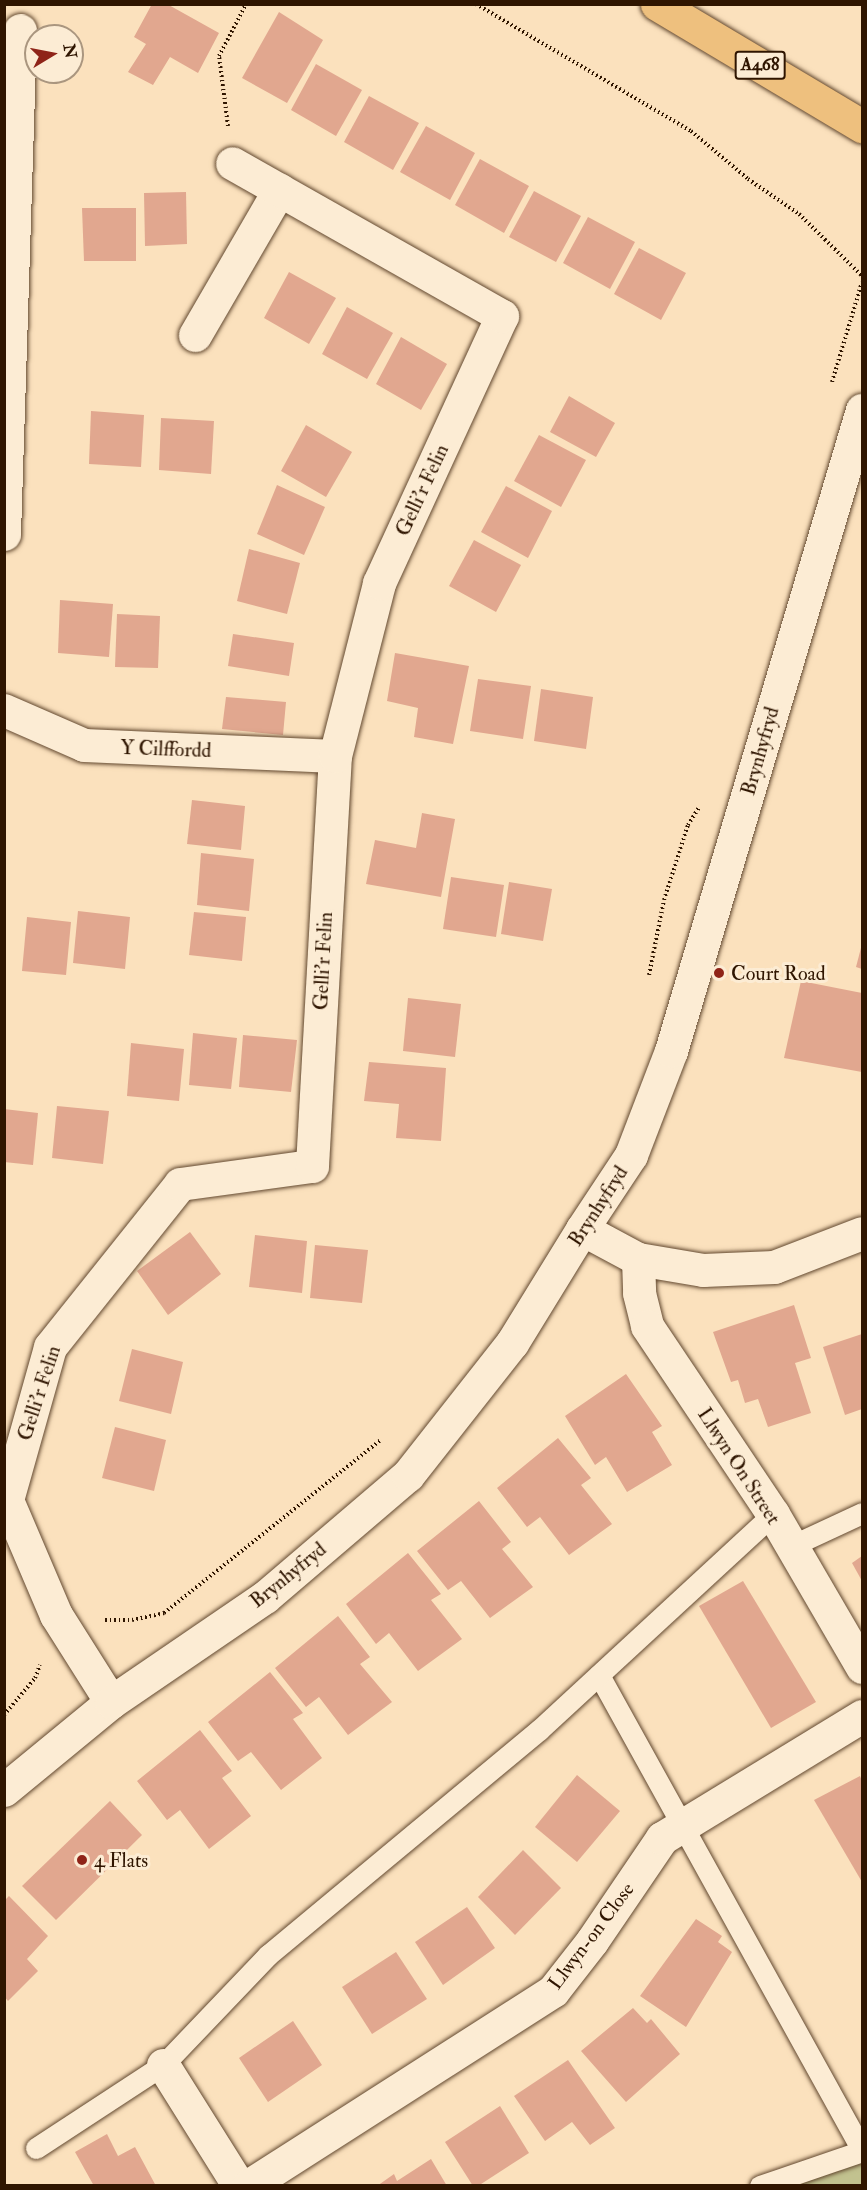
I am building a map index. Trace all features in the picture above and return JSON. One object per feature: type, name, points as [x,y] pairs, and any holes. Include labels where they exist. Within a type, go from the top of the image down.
[{"type":"main road","name":"A468","points":[[657,4],[862,126]]},
{"type":"street","points":[[4,534],[20,30]]},
{"type":"street","name":"Gelli'r Felin","points":[[111,1702],[56,1615],[7,1500],[50,1347],[180,1184],[312,1166],[335,756],[379,583],[502,316],[232,163]]},
{"type":"street","points":[[195,335],[279,190]]},
{"type":"street","name":"Brynhyfryd","points":[[4,1790],[111,1702],[265,1597],[408,1475],[512,1343],[582,1228],[632,1155],[672,1051],[862,410]]},
{"type":"street","name":"Y Cilffordd","points":[[4,710],[84,745],[335,756]]},
{"type":"street","points":[[582,1228],[638,1259],[703,1270],[774,1267],[862,1233]]},
{"type":"street","name":"Llwyn On Street","points":[[638,1259],[639,1293],[647,1326],[772,1514],[862,1667]]},
{"type":"street","name":"Llwyn-on Close","points":[[248,2186],[553,1991],[592,1941],[662,1838],[862,1716]]},
{"type":"street","points":[[164,2065],[239,2186]]},
{"type":"lane","points":[[791,1546],[862,1513]]},
{"type":"lane","points":[[36,2148],[164,2065],[268,1955],[539,1730],[772,1514]]},
{"type":"lane","points":[[599,1675],[862,2151],[760,2186]]},
{"type":"path","points":[[232,163],[219,56],[246,4]]},
{"type":"path","points":[[476,4],[691,131],[747,179],[799,214],[862,276]]},
{"type":"path","points":[[831,385],[862,282]]},
{"type":"path","points":[[647,987],[664,900],[688,825],[701,805]]},
{"type":"path","points":[[56,1615],[73,1602],[102,1620],[132,1620],[164,1612],[387,1436]]},
{"type":"path","points":[[4,1716],[35,1678],[41,1661]]},
{"type":"green space","points":[[862,2161],[862,2185],[795,2185]]},
{"type":"building","points":[[152,4],[167,4],[219,33],[198,73],[170,57],[153,85],[128,72],[146,44],[134,37]]},
{"type":"building","points":[[279,12],[323,40],[287,103],[242,78]]},
{"type":"building","points":[[316,64],[362,90],[336,136],[291,110]]},
{"type":"building","points":[[369,96],[419,123],[393,170],[344,142]]},
{"type":"building","points":[[426,126],[475,153],[450,200],[400,172]]},
{"type":"building","points":[[480,159],[529,186],[504,233],[455,205]]},
{"type":"building","points":[[534,191],[581,216],[556,262],[509,237]]},
{"type":"building","points":[[186,192],[187,244],[145,246],[144,193]]},
{"type":"building","points":[[82,208],[136,208],[136,261],[84,261]]},
{"type":"building","points":[[588,217],[635,242],[610,289],[563,263]]},
{"type":"building","points":[[639,248],[686,273],[661,320],[614,294]]},
{"type":"building","points":[[289,272],[336,298],[309,344],[264,318]]},
{"type":"building","points":[[347,307],[393,333],[367,379],[322,354]]},
{"type":"building","points":[[401,337],[447,364],[421,410],[376,384]]},
{"type":"building","points":[[569,396],[615,423],[596,457],[550,432]]},
{"type":"building","points":[[91,411],[144,415],[141,467],[89,464]]},
{"type":"building","points":[[161,418],[214,421],[211,474],[159,470]]},
{"type":"building","points":[[306,425],[352,452],[326,497],[281,471]]},
{"type":"building","points":[[539,435],[586,460],[561,507],[514,481]]},
{"type":"building","points":[[277,485],[325,507],[304,555],[257,534]]},
{"type":"building","points":[[506,486],[552,511],[528,558],[481,532]]},
{"type":"building","points":[[474,540],[521,565],[496,612],[449,586]]},
{"type":"building","points":[[249,549],[300,563],[287,614],[237,601]]},
{"type":"building","points":[[60,600],[113,604],[109,657],[58,653]]},
{"type":"building","points":[[117,614],[160,616],[158,668],[115,667]]},
{"type":"building","points":[[233,634],[294,643],[289,676],[228,666]]},
{"type":"building","points":[[395,653],[469,666],[453,744],[414,737],[418,708],[387,701]]},
{"type":"building","points":[[478,679],[531,686],[523,739],[470,731]]},
{"type":"building","points":[[541,689],[593,697],[586,749],[534,741]]},
{"type":"building","points":[[226,697],[286,702],[283,735],[222,729]]},
{"type":"building","points":[[192,800],[245,806],[241,850],[187,844]]},
{"type":"building","points":[[422,813],[455,819],[441,897],[366,884],[375,840],[416,848]]},
{"type":"building","points":[[201,853],[254,859],[249,911],[197,905]]},
{"type":"building","points":[[451,877],[504,885],[496,937],[443,929]]},
{"type":"building","points":[[509,882],[552,889],[543,941],[501,934]]},
{"type":"building","points":[[78,911],[130,917],[125,969],[73,963]]},
{"type":"building","points":[[194,912],[246,917],[242,961],[189,955]]},
{"type":"building","points":[[27,917],[71,922],[66,975],[22,971]]},
{"type":"building","points":[[862,944],[862,969],[856,967]]},
{"type":"building","points":[[801,981],[862,993],[862,1072],[784,1058]]},
{"type":"building","points":[[408,998],[461,1004],[455,1057],[403,1051]]},
{"type":"building","points":[[193,1033],[237,1038],[231,1089],[189,1085]]},
{"type":"building","points":[[243,1035],[297,1040],[291,1092],[239,1087]]},
{"type":"building","points":[[131,1043],[184,1049],[179,1101],[127,1096]]},
{"type":"building","points":[[369,1062],[446,1068],[441,1141],[396,1138],[399,1104],[364,1101]]},
{"type":"building","points":[[57,1106],[109,1111],[103,1164],[52,1158]]},
{"type":"building","points":[[4,1109],[38,1113],[33,1165],[4,1162]]},
{"type":"building","points":[[190,1232],[221,1274],[168,1315],[137,1271]]},
{"type":"building","points":[[255,1235],[307,1241],[302,1293],[249,1287]]},
{"type":"building","points":[[315,1245],[368,1250],[362,1303],[310,1298]]},
{"type":"building","points":[[794,1305],[811,1358],[795,1363],[811,1413],[768,1427],[758,1399],[745,1403],[738,1380],[731,1382],[713,1332]]},
{"type":"building","points":[[862,1334],[862,1409],[845,1415],[823,1347]]},
{"type":"building","points":[[132,1349],[183,1362],[171,1414],[119,1401]]},
{"type":"building","points":[[626,1374],[662,1426],[652,1432],[672,1465],[627,1492],[606,1457],[595,1465],[565,1416]]},
{"type":"building","points":[[115,1427],[166,1440],[154,1491],[102,1478]]},
{"type":"building","points":[[558,1438],[591,1478],[581,1485],[612,1524],[569,1555],[540,1517],[527,1527],[497,1488]]},
{"type":"building","points":[[479,1501],[511,1542],[502,1549],[533,1587],[490,1618],[461,1581],[448,1590],[417,1551]]},
{"type":"building","points":[[408,1553],[441,1594],[431,1600],[462,1639],[418,1671],[389,1633],[376,1644],[346,1604]]},
{"type":"building","points":[[862,1556],[862,1581],[852,1563]]},
{"type":"building","points":[[743,1581],[816,1702],[771,1728],[699,1606]]},
{"type":"building","points":[[338,1616],[370,1657],[360,1664],[392,1702],[348,1735],[319,1697],[306,1707],[275,1668]]},
{"type":"building","points":[[270,1672],[303,1713],[293,1719],[322,1758],[281,1790],[251,1752],[238,1761],[208,1722]]},
{"type":"building","points":[[200,1730],[232,1771],[222,1778],[251,1816],[209,1849],[180,1810],[167,1820],[137,1781]]},
{"type":"building","points":[[577,1775],[620,1811],[577,1862],[535,1827]]},
{"type":"building","points":[[860,1776],[862,1781],[862,1882],[814,1800]]},
{"type":"building","name":"4 Flats","points":[[110,1801],[142,1835],[56,1920],[22,1886]]},
{"type":"building","points":[[523,1850],[561,1888],[515,1935],[478,1897]]},
{"type":"building","points":[[9,1896],[48,1936],[27,1959],[38,1971],[8,2001],[4,1996],[4,1901]]},
{"type":"building","points":[[467,1907],[495,1948],[443,1985],[415,1942]]},
{"type":"building","points":[[696,1919],[722,1936],[718,1942],[732,1952],[686,2027],[640,1996]]},
{"type":"building","points":[[396,1952],[427,1999],[372,2034],[342,1987]]},
{"type":"building","points":[[633,2008],[647,2023],[651,2019],[680,2054],[626,2102],[581,2051]]},
{"type":"building","points":[[293,2021],[322,2065],[268,2102],[239,2058]]},
{"type":"building","points":[[568,2060],[615,2128],[590,2145],[572,2122],[545,2141],[514,2096]]},
{"type":"building","points":[[500,2106],[529,2153],[478,2186],[473,2186],[445,2142]]},
{"type":"building","points":[[107,2134],[118,2156],[135,2147],[156,2186],[94,2186],[75,2152]]},
{"type":"building","points":[[431,2159],[447,2186],[377,2186],[394,2174],[397,2181]]},
{"type":"place","name":"Court Road","points":[[719,973]]},
{"type":"place","name":"4 Flats","points":[[82,1860]]}]
